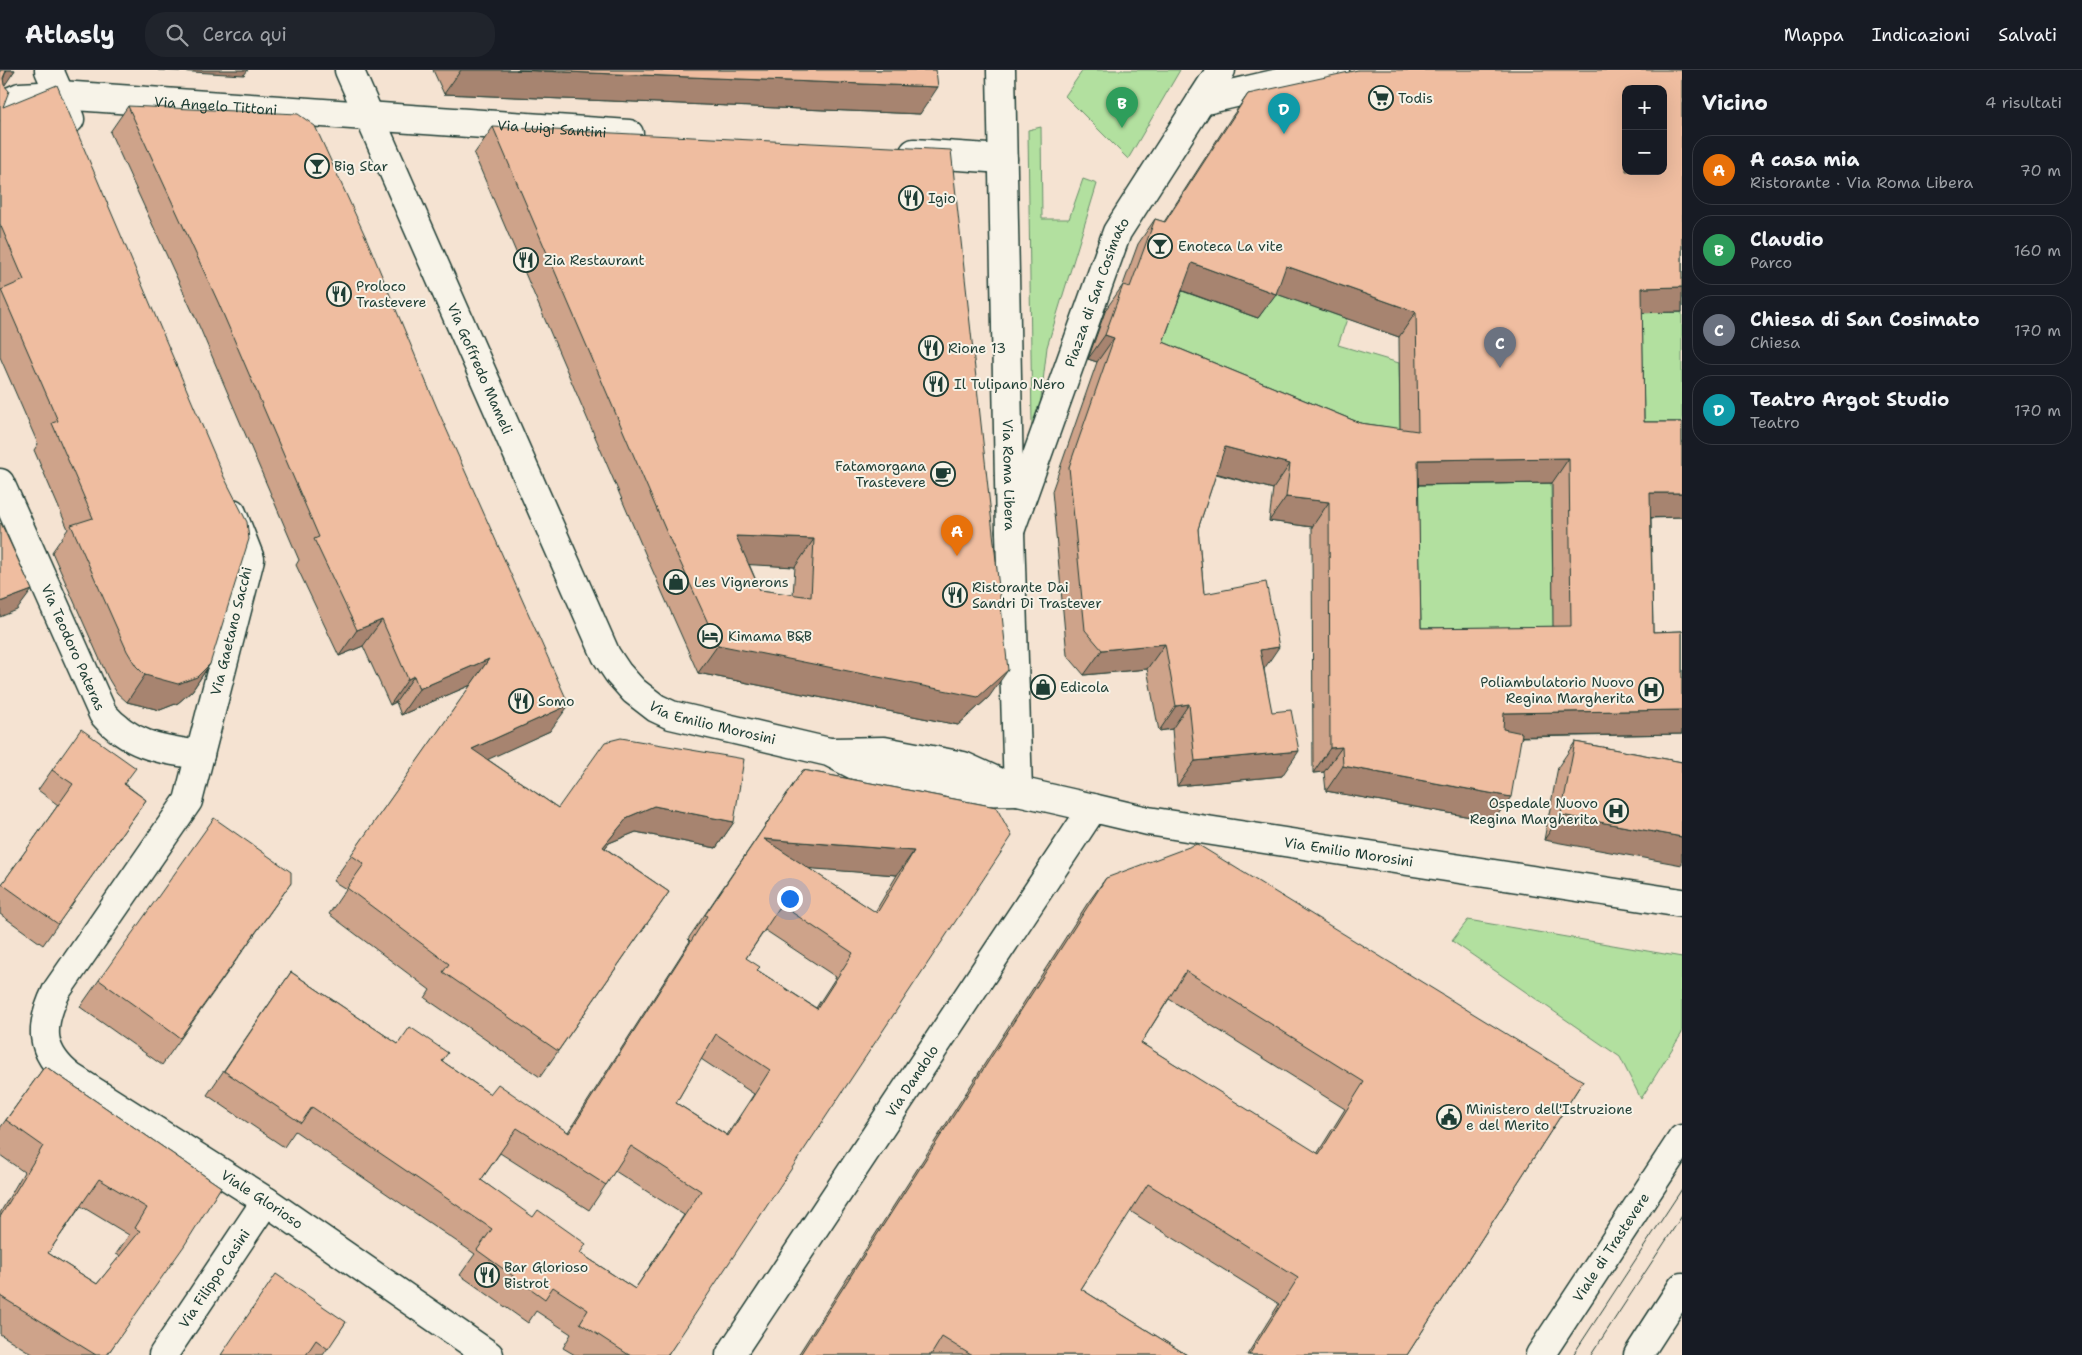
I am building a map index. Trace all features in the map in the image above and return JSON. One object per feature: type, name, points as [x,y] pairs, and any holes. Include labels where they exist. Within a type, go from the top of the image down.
[{"type":"street","points":[[49,70],[79,140]]},
{"type":"street","name":"Via Goffredo Mameli","points":[[349,70],[612,666]]},
{"type":"street","points":[[884,151],[1003,159],[1001,70]]},
{"type":"street","name":"Piazza di San Cosimato","points":[[1010,532],[1117,232],[1221,70]]},
{"type":"street","points":[[1202,101],[1335,70]]},
{"type":"street","name":"Via Angelo Tittoni","points":[[0,106],[20,97],[60,95],[369,117]]},
{"type":"street","name":"Via Luigi Santini","points":[[369,117],[657,136]]},
{"type":"street","name":"Via Roma Libera","points":[[1003,159],[1010,532],[1018,792]]},
{"type":"street","name":"Via Teodoro Pateras","points":[[0,483],[103,714],[116,728],[143,743],[164,749],[200,755]]},
{"type":"street","name":"Via Gaetano Sacchi","points":[[45,1038],[48,1010],[56,990],[188,801],[250,559],[221,487]]},
{"type":"street","name":"Via Emilio Morosini","points":[[612,666],[644,700],[671,716],[829,752],[876,776],[955,792],[1018,792],[1148,821],[1682,903]]},
{"type":"street","name":"Via Dandolo","points":[[730,1355],[1093,808]]},
{"type":"street","name":"Viale Glorioso","points":[[45,1038],[47,1048],[56,1065],[71,1078],[266,1201],[489,1355]]},
{"type":"street","name":"Viale di Trastevere","points":[[1540,1355],[1682,1139]]},
{"type":"street","points":[[1645,1196],[1668,1171],[1682,1160]]},
{"type":"street","name":"Via Filippo Casini","points":[[163,1355],[266,1201]]},
{"type":"street","points":[[1638,1355],[1682,1287]]},
{"type":"green space","points":[[1083,70],[1180,70],[1128,159],[1065,96]]},
{"type":"green space","points":[[1041,127],[1042,219],[1069,219],[1083,179],[1097,184],[1047,347],[1038,424],[1032,427],[1028,130]]},
{"type":"green space","points":[[1175,288],[1258,318],[1268,291],[1347,319],[1338,345],[1399,363],[1401,456],[1135,362]]},
{"type":"green space","points":[[1682,312],[1682,447],[1627,447],[1625,313]]},
{"type":"green space","points":[[1551,483],[1554,651],[1403,653],[1401,485]]},
{"type":"green space","points":[[1468,920],[1682,957],[1682,1033],[1641,1099],[1620,1057],[1452,941]]},
{"type":"building","points":[[0,70],[7,70],[3,78],[4,85],[9,91],[3,107],[57,85],[224,477],[247,522],[249,539],[210,664],[197,677],[178,684],[145,675],[136,666],[127,651],[71,525],[93,518],[52,423],[58,421],[1,290],[24,280],[0,224]]},
{"type":"building","points":[[516,70],[936,70],[938,87]]},
{"type":"building","points":[[1358,70],[1682,70],[1682,287],[1642,288],[1644,422],[1682,422],[1682,493],[1650,493],[1653,632],[1682,631],[1682,710],[1504,713],[1503,729],[1522,733],[1511,797],[1343,766],[1342,747],[1330,748],[1329,502],[1286,497],[1290,464],[1225,447],[1198,529],[1204,594],[1266,582],[1279,647],[1260,650],[1272,712],[1291,710],[1299,751],[1195,761],[1189,704],[1176,706],[1165,644],[1102,650],[1085,630],[1069,467],[1114,338],[1105,335],[1123,285],[1130,287],[1155,219],[1165,222],[1248,94]],"holes":[[[1192,263],[1276,294],[1286,266],[1416,312],[1418,431],[1360,423],[1163,342]],[[1569,458],[1571,626],[1421,628],[1418,460]]]},
{"type":"building","points":[[128,106],[298,114],[315,126],[367,240],[437,408],[569,705],[472,749],[558,808],[605,742],[621,738],[744,759],[734,822],[654,806],[628,817],[603,847],[669,892],[558,1051],[443,972],[449,964],[347,888],[364,864],[351,855],[489,659],[419,689],[414,676],[408,679],[382,620],[357,630],[314,539],[319,537],[218,302]]},
{"type":"building","points":[[493,127],[951,150],[1008,670],[978,697],[718,645],[666,531]],"holes":[[[736,536],[814,539],[811,597],[760,590]]]},
{"type":"building","points":[[0,524],[32,590],[0,602]]},
{"type":"building","points":[[81,729],[136,768],[124,784],[146,800],[58,924],[2,884],[73,784],[52,770]]},
{"type":"building","points":[[1575,742],[1682,762],[1682,837],[1561,815]]},
{"type":"building","points":[[803,770],[996,807],[1012,836],[668,1355],[629,1355],[580,1323],[588,1310],[553,1287],[545,1299],[477,1250],[492,1229],[312,1107],[301,1123],[224,1071],[291,972],[398,1044],[410,1027],[448,1053],[442,1061],[490,1094],[498,1084],[569,1133],[707,916],[705,915]],"holes":[[[764,839],[914,851],[877,913]],[[781,905],[853,953],[817,1009],[757,970],[760,967],[746,958]],[[716,1034],[770,1070],[728,1136],[676,1103]],[[517,1128],[606,1185],[631,1146],[701,1191],[635,1289],[580,1253],[586,1244],[538,1210],[533,1217],[481,1180]]]},
{"type":"building","points":[[214,818],[291,872],[291,883],[180,1038],[99,980]]},
{"type":"building","name":"Ministero dell'Istruzione e del Merito","points":[[1197,844],[1583,1081],[1407,1355],[1249,1355],[1298,1278],[1148,1184],[1081,1289],[1187,1355],[971,1355],[942,1337],[931,1355],[800,1355],[1106,878]],"holes":[[[1186,971],[1364,1082],[1319,1154],[1141,1043]]]},
{"type":"building","points":[[45,1066],[221,1187],[184,1246],[107,1355],[96,1355],[0,1296],[0,1217],[43,1146],[6,1120]],"holes":[[[99,1179],[147,1208],[135,1228],[140,1231],[97,1284],[48,1253]]]},
{"type":"building","points":[[276,1274],[346,1322],[328,1349],[316,1340],[306,1355],[221,1355]]},
{"type":"tram line","points":[[1573,1355],[1682,1189]]},
{"type":"tram line","points":[[1591,1355],[1682,1216]]},
{"type":"place","name":"Todis","points":[[1381,98]]},
{"type":"place","name":"Claudio","points":[[1122,128]]},
{"type":"place","name":"Teatro Argot Studio","points":[[1284,134]]},
{"type":"place","name":"Big Star","points":[[317,166]]},
{"type":"place","name":"Igio","points":[[911,198]]},
{"type":"place","name":"Enoteca La vite","points":[[1160,246]]},
{"type":"place","name":"Zia Restaurant","points":[[526,260]]},
{"type":"place","name":"Proloco Trastevere","points":[[339,294]]},
{"type":"place","name":"Rione 13","points":[[931,348]]},
{"type":"place","name":"Chiesa di San Cosimato","points":[[1500,368]]},
{"type":"place","name":"Il Tulipano Nero","points":[[936,384]]},
{"type":"place","name":"Fatamorgana Trastevere","points":[[943,474]]},
{"type":"place","name":"A casa mia","points":[[957,556]]},
{"type":"place","name":"Les Vignerons","points":[[676,582]]},
{"type":"place","name":"Ristorante Dai Sandri Di Trastever","points":[[955,595]]},
{"type":"place","name":"Kimama B&B","points":[[710,636]]},
{"type":"place","name":"Edicola","points":[[1043,687]]},
{"type":"place","name":"Poliambulatorio Nuovo Regina Margherita","points":[[1651,690]]},
{"type":"place","name":"Somo","points":[[521,701]]},
{"type":"place","name":"Ospedale Nuovo Regina Margherita","points":[[1616,811]]},
{"type":"place","name":"Ministero dell'Istruzione e del Merito","points":[[1449,1117]]},
{"type":"place","name":"Bar Glorioso Bistrot","points":[[487,1275]]}]
